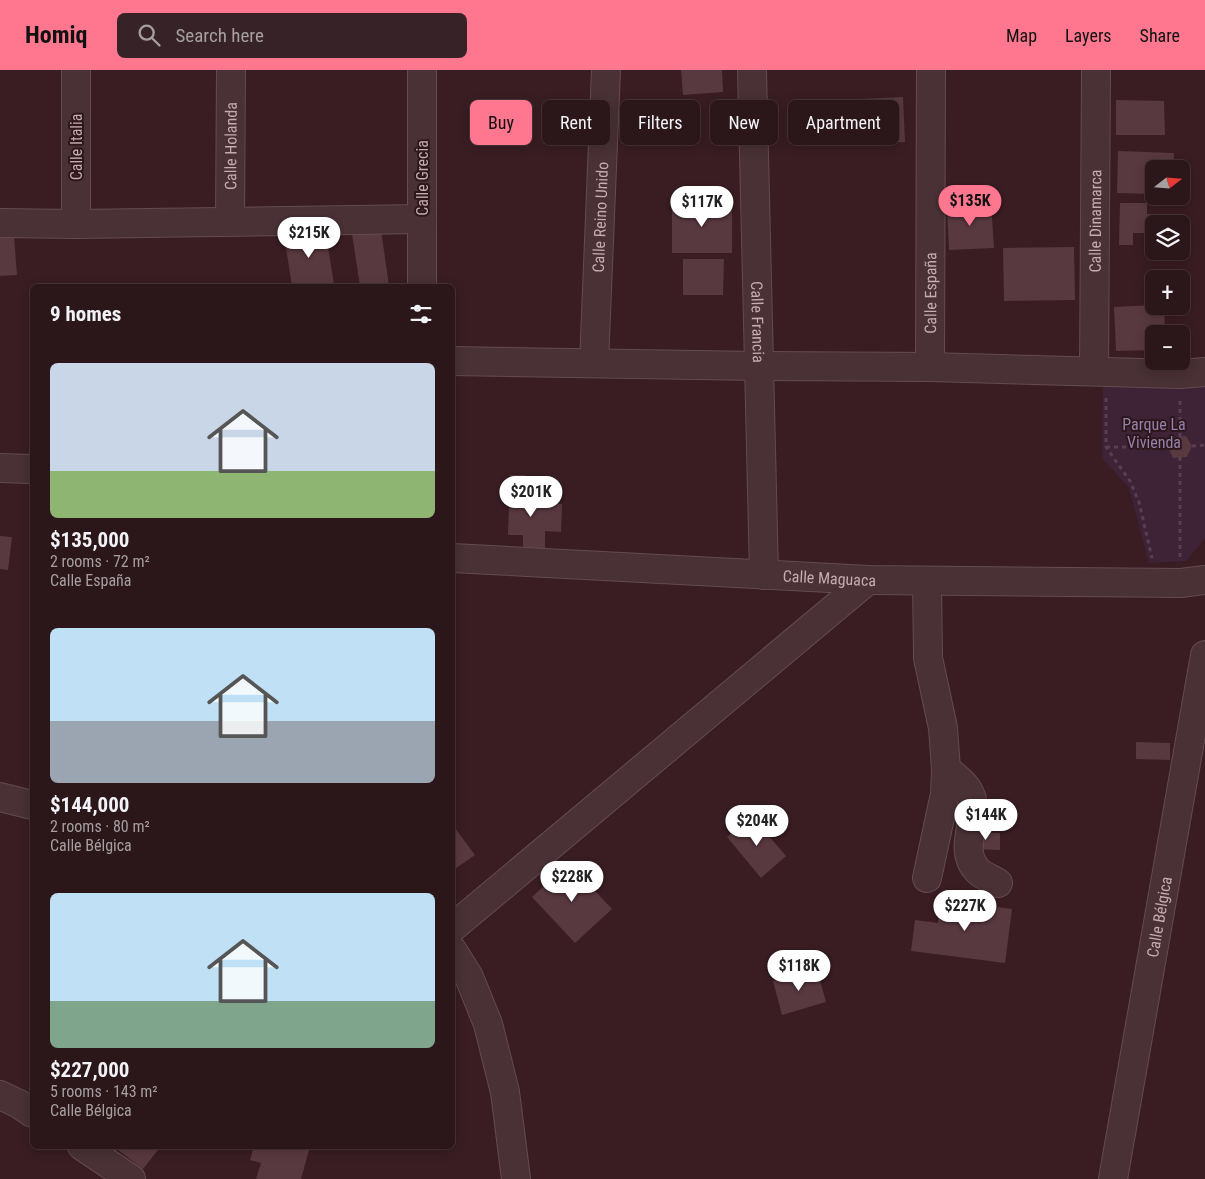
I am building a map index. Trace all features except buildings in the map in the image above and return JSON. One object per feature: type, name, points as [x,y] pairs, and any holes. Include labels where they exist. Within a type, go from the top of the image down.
[{"type":"street","name":"Calle Italia","points":[[76,70],[76,224]]},
{"type":"street","name":"Calle Holanda","points":[[230,221],[231,70]]},
{"type":"street","name":"Calle Grecia","points":[[422,70],[422,284]]},
{"type":"street","name":"Calle Reino Unido","points":[[594,363],[606,70]]},
{"type":"street","name":"Calle Francia","points":[[752,70],[764,575]]},
{"type":"street","name":"Calle España","points":[[930,367],[931,70]]},
{"type":"street","name":"Calle Dinamarca","points":[[1096,70],[1100,372]]},
{"type":"street","points":[[0,223],[76,224],[422,219]]},
{"type":"street","points":[[455,362],[930,367],[1193,373]]},
{"type":"street","points":[[0,468],[30,469]]},
{"type":"street","name":"Calle Maguaca","points":[[455,558],[868,580],[1180,582]]},
{"type":"street","points":[[455,925],[868,580]]},
{"type":"street","points":[[927,581],[928,658],[943,728],[946,769],[944,794],[927,878]]},
{"type":"street","name":"Calle Bélgica","points":[[1113,1179],[1205,655]]},
{"type":"street","points":[[946,769],[969,792],[974,806],[968,850],[970,861],[979,872],[998,883]]},
{"type":"street","points":[[0,797],[30,804]]},
{"type":"street","points":[[455,955],[469,977],[488,1024],[505,1092],[516,1179]]},
{"type":"street","points":[[86,1149],[131,1179]]},
{"type":"path","points":[[1100,372],[1106,447],[1130,481],[1139,502],[1152,556],[1180,582]]},
{"type":"path","points":[[1180,437],[1193,373]]},
{"type":"path","points":[[1192,446],[1205,445]]},
{"type":"path","points":[[1106,447],[1168,447]]},
{"type":"path","points":[[1180,457],[1180,582]]},
{"type":"green space","name":"Parque La Vivienda","points":[[1103,382],[1205,384],[1205,538],[1186,561],[1149,563],[1129,488],[1102,458]]}]
